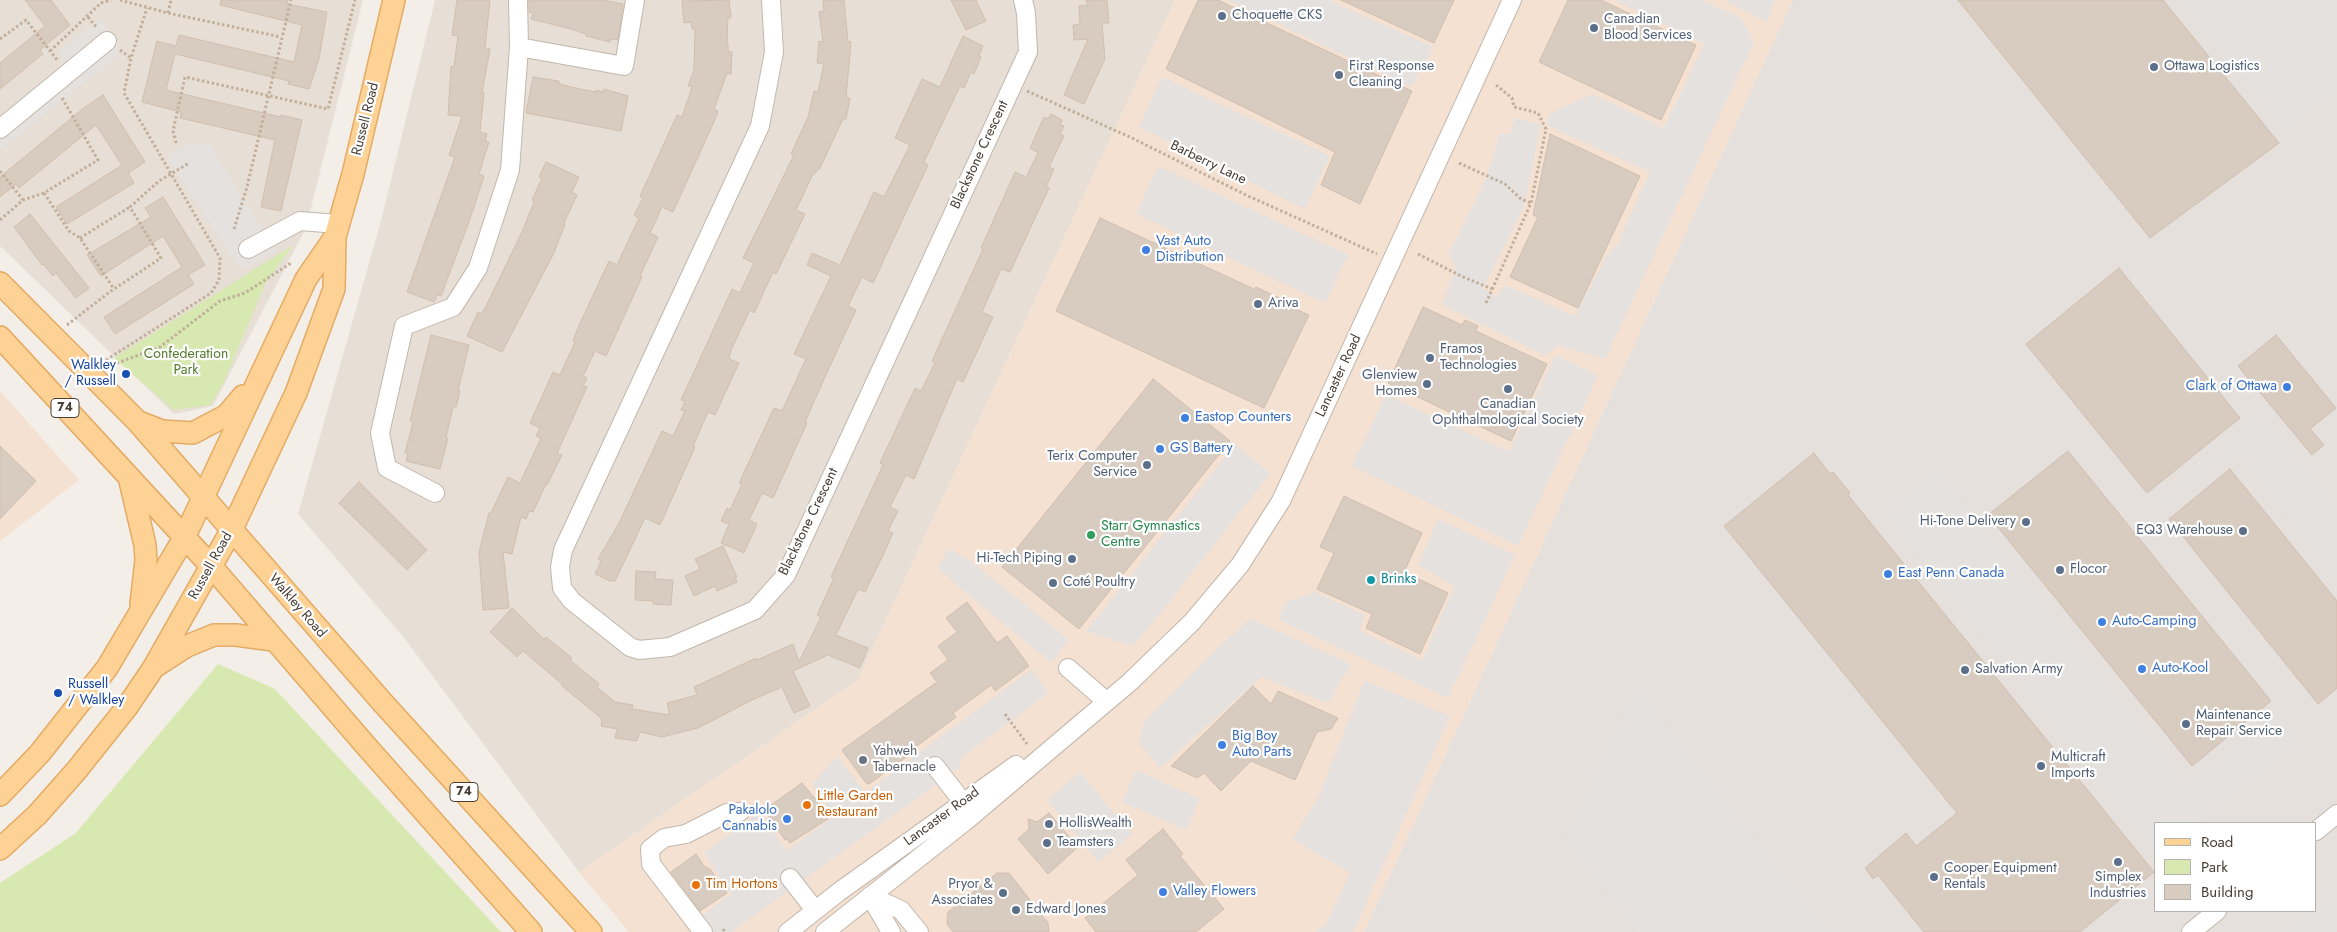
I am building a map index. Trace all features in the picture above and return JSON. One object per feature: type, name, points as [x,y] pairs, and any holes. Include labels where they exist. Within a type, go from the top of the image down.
[{"type":"main road","name":"Russell Road","points":[[0,795],[40,753],[107,668],[184,538],[204,499],[256,382],[306,279],[336,230],[353,174],[394,0]]},
{"type":"main road","name":"Russell Road","points":[[0,849],[36,815],[82,764],[127,706],[154,667],[212,567],[231,531],[296,392],[334,289],[336,230]]},
{"type":"main road","name":"Walkley Road","points":[[0,283],[136,421],[231,531],[590,932]]},
{"type":"main road","name":"74","points":[[0,337],[212,567],[273,640],[531,932]]},
{"type":"main road","points":[[136,421],[162,431],[193,434],[227,415],[256,382]]},
{"type":"main road","points":[[130,479],[145,545],[146,560],[140,614]]},
{"type":"main road","points":[[154,667],[187,646],[214,635],[236,635],[273,640]]},
{"type":"street","points":[[435,493],[387,468],[380,433],[404,326],[453,308],[478,268],[510,170],[519,47],[518,0]]},
{"type":"street","points":[[519,47],[624,66],[635,0]]},
{"type":"street","name":"Blackstone Crescent","points":[[771,0],[774,52],[760,126],[563,550],[560,567],[562,588],[572,601],[630,647],[639,650],[670,647],[755,610],[786,575],[1028,52],[1026,13],[1023,0]]},
{"type":"street","name":"Lancaster Road","points":[[788,932],[815,910],[968,808],[1103,704],[1178,636],[1240,565],[1281,501],[1512,0]]},
{"type":"street","points":[[0,129],[107,41]]},
{"type":"street","points":[[248,249],[300,221],[336,230]]},
{"type":"street","points":[[1068,668],[1103,704]]},
{"type":"street","points":[[935,766],[968,808]]},
{"type":"street","name":"Lancaster Road","points":[[825,932],[870,896],[968,808]]},
{"type":"street","points":[[703,932],[651,864],[650,849],[664,838],[686,834],[727,813],[740,812]]},
{"type":"street","points":[[2317,830],[2337,814]]},
{"type":"street","points":[[790,878],[815,910]]},
{"type":"street","points":[[870,896],[891,932]]},
{"type":"street","points":[[870,896],[901,910],[919,932]]},
{"type":"street","points":[[2191,932],[2216,912]]},
{"type":"path","points":[[50,51],[82,23],[101,3],[111,0]]},
{"type":"path","points":[[120,0],[168,13],[281,38]]},
{"type":"path","points":[[168,13],[171,0]]},
{"type":"path","points":[[234,229],[247,187],[291,0]]},
{"type":"path","points":[[176,144],[173,131],[185,77],[328,109],[355,0]]},
{"type":"path","points":[[106,360],[211,293],[219,280],[220,258],[124,93],[131,58],[148,8]]},
{"type":"path","points":[[0,39],[26,20],[68,73]]},
{"type":"path","points":[[0,220],[23,200],[44,193],[98,160],[54,85]]},
{"type":"path","name":"Barberry Lane","points":[[1013,85],[1132,138],[1246,195],[1393,261]]},
{"type":"path","points":[[1486,303],[1531,203],[1546,129],[1538,113],[1514,107],[1512,98],[1496,85]]},
{"type":"path","points":[[80,238],[130,207],[159,180],[189,163]]},
{"type":"path","points":[[1460,163],[1505,184],[1522,199],[1531,203]]},
{"type":"path","points":[[0,171],[23,200]]},
{"type":"path","points":[[44,193],[69,231],[80,238],[114,289]]},
{"type":"path","points":[[53,336],[114,289],[161,258],[130,207]]},
{"type":"path","points":[[1418,254],[1461,276],[1492,289]]},
{"type":"path","points":[[112,365],[160,347],[220,301],[245,294],[291,264]]},
{"type":"path","points":[[1005,714],[1027,744]]},
{"type":"shaded area","points":[[0,0],[363,0],[306,228],[213,406],[174,414],[0,246]]},
{"type":"shaded area","points":[[435,0],[1175,0],[858,680],[579,872],[405,639],[298,514],[381,221]]},
{"type":"shaded area","points":[[1175,0],[1793,0],[1364,932],[629,932],[579,872],[858,680]]},
{"type":"shaded area","points":[[1228,0],[1328,0],[1433,47],[1411,87]]},
{"type":"shaded area","points":[[1615,0],[1701,0],[1741,18],[1754,42],[1605,359],[1557,345],[1546,356],[1442,305],[1456,266],[1448,255],[1486,179],[1500,133],[1510,134],[1515,118],[1541,124],[1524,207],[1483,288],[1496,297],[1505,285],[1575,316],[1607,255],[1618,244],[1650,172],[1547,125],[1550,113],[1592,94],[1664,128],[1704,44]]},
{"type":"shaded area","points":[[1724,0],[1775,0],[1767,22]]},
{"type":"shaded area","points":[[1793,0],[2337,0],[2337,932],[1364,932]]},
{"type":"shaded area","points":[[2180,0],[2337,0],[2337,91],[2284,131]]},
{"type":"shaded area","points":[[100,20],[119,41],[117,56],[0,150],[0,115],[66,62],[59,51]]},
{"type":"shaded area","points":[[1162,77],[1330,156],[1305,209],[1139,127]]},
{"type":"shaded area","points":[[187,144],[209,144],[275,251],[248,267],[238,266],[167,157]]},
{"type":"shaded area","points":[[1158,166],[1348,255],[1325,303],[1136,214]]},
{"type":"shaded area","points":[[1556,355],[1598,375],[1518,546],[1352,466],[1386,395],[1509,452]]},
{"type":"shaded area","points":[[0,391],[79,480],[0,541]]},
{"type":"shaded area","points":[[2262,410],[2337,506],[2337,582],[2238,454],[2166,511],[2155,498]]},
{"type":"shaded area","points":[[1235,444],[1270,473],[1157,618],[1132,646],[1086,631]]},
{"type":"shaded area","points":[[1938,470],[2187,783],[2278,712],[2301,741],[2199,822],[2154,822],[2154,851],[1884,513]]},
{"type":"shaded area","points":[[1438,519],[1515,555],[1448,698],[1279,620],[1284,603],[1314,592],[1364,615],[1360,631],[1422,660],[1455,586],[1418,565]]},
{"type":"shaded area","points":[[948,549],[968,559],[1069,640],[1051,662],[938,568]]},
{"type":"shaded area","points":[[1251,619],[1351,664],[1328,703],[1261,677],[1160,768],[1139,743],[1144,721],[1224,642]]},
{"type":"shaded area","points":[[1032,669],[1048,693],[962,757],[959,768],[731,932],[711,932],[699,918],[731,894],[704,853],[759,812],[787,850],[833,817],[813,784],[830,763],[838,757],[865,793]]},
{"type":"shaded area","points":[[1364,681],[1450,716],[1353,932],[1315,932],[1326,924],[1350,873],[1293,839],[1319,796]]},
{"type":"shaded area","points":[[1636,686],[1829,932],[1639,932],[1564,841]]},
{"type":"shaded area","points":[[1136,770],[1200,799],[1186,830],[1122,802]]},
{"type":"shaded area","points":[[1080,772],[1132,834],[1099,862],[1047,800]]},
{"type":"shaded area","points":[[2336,890],[2337,932],[2282,932],[2308,912],[2317,912],[2317,904]]},
{"type":"green space","name":"Confederation Park","points":[[293,245],[265,284],[224,382],[210,405],[174,410],[114,358]]},
{"type":"green space","points":[[218,664],[275,689],[501,932],[0,932],[0,883],[76,833]]},
{"type":"building","points":[[25,0],[51,0],[70,25],[40,50],[43,54],[0,89],[0,63],[45,26]]},
{"type":"building","points":[[221,0],[288,0],[287,4],[327,12],[319,59],[309,89],[288,84],[289,81],[175,54],[166,90],[281,117],[281,115],[302,120],[281,211],[261,207],[275,140],[180,118],[181,112],[142,102],[157,41],[176,46],[179,35],[294,62],[302,25],[220,5]]},
{"type":"building","points":[[457,0],[490,0],[485,48],[490,49],[482,93],[484,93],[480,132],[487,134],[485,141],[489,142],[479,174],[484,176],[470,219],[441,296],[437,295],[434,302],[407,292],[455,157],[449,155],[462,116],[448,115],[451,66],[454,67],[458,36],[452,35]]},
{"type":"building","points":[[529,0],[603,0],[623,4],[618,40],[611,39],[610,42],[586,36],[586,34],[571,29],[531,19],[533,13],[529,12]]},
{"type":"building","points":[[729,0],[731,17],[728,18],[727,43],[728,51],[732,52],[731,74],[727,73],[714,109],[718,111],[713,124],[673,212],[662,207],[650,233],[658,237],[606,356],[595,351],[583,376],[587,378],[583,386],[587,387],[557,453],[562,455],[533,512],[529,511],[526,519],[521,517],[512,554],[503,552],[509,608],[483,610],[479,552],[489,513],[491,513],[508,477],[520,483],[541,438],[536,436],[540,428],[530,423],[553,372],[560,375],[575,342],[573,340],[581,321],[609,261],[617,265],[639,218],[634,215],[643,198],[640,196],[677,115],[682,117],[692,87],[688,86],[694,70],[695,29],[692,29],[691,22],[684,23],[682,1]]},
{"type":"building","points":[[823,0],[844,0],[848,41],[851,42],[846,98],[850,98],[846,119],[843,119],[820,168],[812,176],[796,210],[805,214],[776,274],[773,272],[754,313],[750,310],[731,350],[729,359],[739,363],[715,415],[708,412],[693,446],[695,447],[660,525],[645,518],[615,581],[610,581],[595,574],[601,561],[598,559],[619,523],[662,431],[673,436],[685,411],[681,410],[685,401],[681,400],[732,289],[740,293],[754,263],[743,258],[794,155],[791,154],[808,117],[814,91],[818,92],[824,64],[817,63],[819,41],[823,42],[819,12],[824,11]]},
{"type":"building","points":[[951,0],[976,0],[986,21],[966,30]]},
{"type":"building","points":[[1086,0],[1107,0],[1109,23],[1102,23],[1105,59],[1084,104],[1064,95],[1088,39],[1074,40],[1073,25],[1080,24],[1079,6],[1088,5]]},
{"type":"building","points":[[1198,0],[1218,0],[1412,91],[1360,204],[1321,185],[1335,152],[1166,69]]},
{"type":"building","points":[[1341,0],[1454,0],[1434,43]]},
{"type":"building","points":[[1568,0],[1601,0],[1696,45],[1661,120],[1539,62]]},
{"type":"building","points":[[1958,0],[2163,0],[2279,143],[2150,238]]},
{"type":"building","points":[[963,36],[983,46],[979,56],[981,57],[974,74],[971,72],[964,88],[960,86],[924,162],[928,165],[873,283],[862,277],[848,306],[856,310],[773,498],[762,493],[749,520],[757,524],[744,553],[721,543],[729,524],[721,521],[727,508],[730,510],[742,484],[739,483],[774,408],[782,411],[806,359],[794,354],[831,276],[807,265],[812,253],[840,265],[874,192],[884,197],[910,145],[895,138],[922,79],[940,87]]},
{"type":"building","points":[[533,77],[559,81],[559,84],[580,89],[603,92],[604,89],[628,96],[621,131],[526,113]]},
{"type":"building","points":[[103,95],[145,162],[128,173],[134,183],[67,224],[56,207],[122,165],[96,125],[19,188],[16,184],[0,197],[0,177],[85,107]]},
{"type":"building","points":[[1051,114],[1062,120],[1060,125],[1064,126],[1060,134],[1064,136],[1049,167],[1054,169],[1046,187],[1049,188],[1010,272],[1001,269],[982,312],[993,317],[963,382],[957,379],[914,479],[906,475],[890,507],[898,511],[888,531],[893,533],[865,592],[858,589],[836,635],[868,648],[860,668],[828,655],[793,671],[810,706],[794,713],[782,687],[698,728],[662,737],[640,732],[637,741],[615,738],[617,729],[601,726],[602,719],[562,684],[523,651],[517,657],[490,632],[512,608],[544,639],[546,637],[572,658],[570,660],[599,684],[597,687],[615,702],[633,705],[632,709],[670,715],[667,703],[697,695],[694,687],[756,658],[757,660],[793,644],[799,662],[821,617],[817,615],[834,578],[831,577],[883,465],[880,463],[915,388],[921,391],[935,363],[932,361],[983,249],[981,248],[1015,172],[1026,177],[1038,153],[1030,148],[1044,117],[1048,119]]},
{"type":"building","points":[[1550,134],[1640,176],[1578,308],[1510,277],[1538,217],[1533,215]]},
{"type":"building","points":[[546,162],[579,177],[572,192],[577,195],[564,223],[554,253],[502,352],[467,336],[478,312],[481,314],[485,308],[522,232],[534,202],[532,200],[542,178],[539,177]]},
{"type":"building","points":[[163,197],[205,265],[188,275],[194,284],[115,334],[104,317],[182,267],[163,236],[101,276],[87,255],[151,217],[145,208]]},
{"type":"building","points":[[30,214],[89,288],[76,298],[56,273],[53,276],[42,265],[14,227]]},
{"type":"building","points":[[1100,218],[1254,289],[1256,287],[1292,304],[1291,307],[1309,315],[1264,408],[1056,311]]},
{"type":"building","points":[[2119,268],[2240,418],[2147,493],[2026,344]]},
{"type":"building","points":[[1423,307],[1462,325],[1465,320],[1478,326],[1476,331],[1547,364],[1511,441],[1388,383]]},
{"type":"building","points":[[431,335],[469,345],[458,391],[460,391],[456,407],[453,407],[440,469],[406,461],[408,454],[405,453],[413,422],[410,421]]},
{"type":"building","name":"Clark of Ottawa","points":[[2276,335],[2336,408],[2310,429],[2324,445],[2312,455],[2238,366]]},
{"type":"building","points":[[1153,379],[1230,441],[1079,629],[1002,567]]},
{"type":"building","points":[[0,446],[36,481],[0,519]]},
{"type":"building","points":[[2068,451],[2271,701],[2192,766],[1988,515]]},
{"type":"building","points":[[1814,453],[1830,474],[1833,472],[1850,493],[1848,495],[2154,872],[2080,932],[1924,932],[1878,875],[1873,879],[1865,868],[1906,833],[1916,846],[1957,813],[1724,526]]},
{"type":"building","points":[[2230,469],[2337,601],[2337,688],[2318,704],[2169,519]]},
{"type":"building","points":[[359,482],[427,550],[407,570],[339,503]]},
{"type":"building","name":"Brinks","points":[[1344,496],[1422,533],[1404,572],[1448,593],[1420,654],[1366,628],[1372,614],[1317,589],[1334,553],[1320,547]]},
{"type":"building","points":[[723,546],[737,577],[735,577],[737,582],[717,591],[715,586],[694,596],[685,576],[700,569],[695,559]]},
{"type":"building","points":[[636,571],[656,572],[655,579],[673,580],[671,605],[635,600]]},
{"type":"building","points":[[967,602],[997,643],[1007,636],[1029,666],[995,691],[991,685],[953,713],[956,717],[914,748],[916,750],[869,784],[866,783],[842,750],[937,682],[930,673],[948,660],[938,646],[957,632],[946,618]]},
{"type":"building","points":[[1253,686],[1271,704],[1278,691],[1338,718],[1331,729],[1317,732],[1295,780],[1251,761],[1221,791],[1204,773],[1197,778],[1171,766]]},
{"type":"building","points":[[802,783],[828,814],[825,816],[828,819],[790,843],[787,839],[785,840],[764,810]]},
{"type":"building","points":[[1049,813],[1078,847],[1048,874],[1018,839],[1029,829],[1028,819],[1037,822]]},
{"type":"building","name":"Valley Flowers","points":[[1163,829],[1183,854],[1180,856],[1224,909],[1196,932],[1096,932],[1085,918],[1138,875],[1126,860]]},
{"type":"building","name":"Tim Hortons","points":[[696,854],[704,866],[710,869],[727,893],[700,911],[671,872]]},
{"type":"building","points":[[997,873],[1009,873],[1048,923],[1049,932],[953,932],[947,924],[948,912]]},
{"type":"place","name":"Choquette CKS","points":[[1222,16]]},
{"type":"place","name":"Canadian Blood Services","points":[[1594,28]]},
{"type":"place","name":"Ottawa Logistics","points":[[2154,67]]},
{"type":"place","name":"First Response Cleaning","points":[[1339,75]]},
{"type":"place","name":"Vast Auto Distribution","points":[[1146,250]]},
{"type":"place","name":"Ariva","points":[[1258,304]]},
{"type":"place","name":"Framos Technologies","points":[[1430,358]]},
{"type":"place","name":"Walkley / Russell","points":[[126,374]]},
{"type":"place","name":"Glenview Homes","points":[[1427,384]]},
{"type":"place","name":"Clark of Ottawa","points":[[2287,387]]},
{"type":"place","name":"Canadian Ophthalmological Society","points":[[1508,389]]},
{"type":"place","name":"Eastop Counters","points":[[1185,418]]},
{"type":"place","name":"GS Battery","points":[[1160,449]]},
{"type":"place","name":"Terix Computer Service","points":[[1147,465]]},
{"type":"place","name":"Hi-Tone Delivery","points":[[2026,522]]},
{"type":"place","name":"EQ3 Warehouse","points":[[2243,531]]},
{"type":"place","name":"Starr Gymnastics Centre","points":[[1091,535]]},
{"type":"place","name":"Hi-Tech Piping","points":[[1072,559]]},
{"type":"place","name":"Flocor","points":[[2060,570]]},
{"type":"place","name":"East Penn Canada","points":[[1888,574]]},
{"type":"place","name":"Brinks","points":[[1371,580]]},
{"type":"place","name":"Coté Poultry","points":[[1053,583]]},
{"type":"place","name":"Auto-Camping","points":[[2102,622]]},
{"type":"place","name":"Auto-Kool","points":[[2142,669]]},
{"type":"place","name":"Salvation Army","points":[[1965,670]]},
{"type":"place","name":"Russell / Walkley","points":[[58,693]]},
{"type":"place","name":"Maintenance Repair Service","points":[[2186,724]]},
{"type":"place","name":"Big Boy Auto Parts","points":[[1222,745]]},
{"type":"place","name":"Yahweh Tabernacle","points":[[863,760]]},
{"type":"place","name":"Multicraft Imports","points":[[2041,766]]},
{"type":"place","name":"Little Garden Restaurant","points":[[807,805]]},
{"type":"place","name":"Pakalolo Cannabis","points":[[787,819]]},
{"type":"place","name":"HollisWealth","points":[[1049,824]]},
{"type":"place","name":"Teamsters","points":[[1047,843]]},
{"type":"place","name":"Simplex Industries","points":[[2118,862]]},
{"type":"place","name":"Cooper Equipment Rentals","points":[[1934,877]]},
{"type":"place","name":"Tim Hortons","points":[[696,885]]},
{"type":"place","name":"Valley Flowers","points":[[1163,892]]},
{"type":"place","name":"Pryor & Associates","points":[[1003,893]]},
{"type":"place","name":"Edward Jones","points":[[1016,910]]}]
